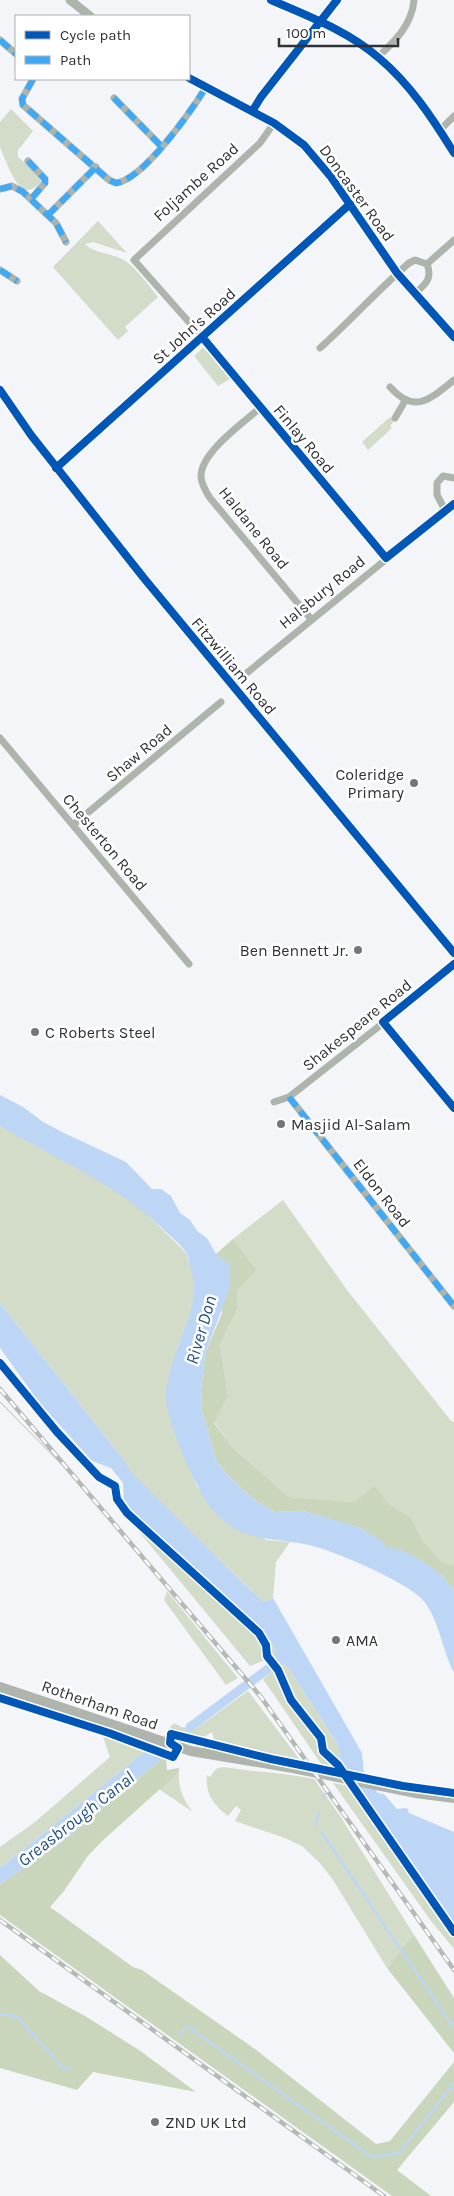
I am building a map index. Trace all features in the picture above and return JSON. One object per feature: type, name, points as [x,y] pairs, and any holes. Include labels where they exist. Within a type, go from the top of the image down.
[{"type":"main road","name":"Fitzwilliam Road","points":[[0,390],[56,468],[232,685],[454,952]]},
{"type":"main road","name":"Rotherham Road","points":[[0,1687],[185,1749],[278,1765],[416,1793],[454,1798]]},
{"type":"street","points":[[70,0],[89,15]]},
{"type":"street","points":[[271,0],[321,22],[378,57],[406,85],[440,130],[454,153]]},
{"type":"street","points":[[253,110],[261,97],[337,0]]},
{"type":"street","points":[[378,57],[405,28],[413,12],[414,0]]},
{"type":"street","points":[[0,40],[15,53]]},
{"type":"street","name":"Doncaster Road","points":[[190,78],[253,110],[290,133],[313,154],[397,273],[454,337]]},
{"type":"street","points":[[32,80],[22,99],[23,105],[109,180],[116,183],[123,183],[130,179],[161,146],[189,115],[206,86]]},
{"type":"street","points":[[114,98],[161,146]]},
{"type":"street","points":[[440,130],[454,116]]},
{"type":"street","name":"Foljambe Road","points":[[134,260],[260,142],[274,123]]},
{"type":"street","points":[[28,161],[45,179],[45,183],[31,199]]},
{"type":"street","points":[[48,215],[96,167]]},
{"type":"street","points":[[0,189],[6,186],[16,187],[31,199],[56,223],[66,242]]},
{"type":"street","name":"St John's Road","points":[[56,468],[350,204]]},
{"type":"street","points":[[427,264],[454,240]]},
{"type":"street","name":"Finlay Road","points":[[134,260],[203,338],[386,558]]},
{"type":"street","points":[[320,348],[351,320],[371,297],[397,273],[415,260],[427,264]]},
{"type":"street","points":[[414,294],[427,283],[430,277],[427,264]]},
{"type":"street","points":[[0,270],[17,281]]},
{"type":"street","points":[[390,387],[405,401],[415,402],[429,398],[454,380]]},
{"type":"street","points":[[395,418],[405,401]]},
{"type":"street","name":"Haldane Road","points":[[260,408],[208,457],[202,470],[203,484],[210,498],[312,619]]},
{"type":"street","points":[[445,510],[437,495],[437,483],[444,476],[454,478]]},
{"type":"street","name":"Halsbury Road","points":[[232,685],[454,504]]},
{"type":"street","name":"Shaw Road","points":[[73,824],[221,702]]},
{"type":"street","name":"Chesterton Road","points":[[0,738],[189,964]]},
{"type":"street","name":"Shakespeare Road","points":[[274,1102],[289,1096],[454,964]]},
{"type":"street","points":[[383,1022],[454,1108]]},
{"type":"street","name":"Eldon Road","points":[[289,1096],[454,1306]]},
{"type":"green space","points":[[11,109],[33,131],[18,150],[18,157],[40,176],[41,182],[35,188],[29,190],[24,189],[16,182],[0,146],[0,122]]},
{"type":"green space","points":[[98,221],[127,253],[93,242],[85,244],[94,250],[117,257],[128,263],[158,297],[125,327],[128,331],[118,340],[53,267]]},
{"type":"green space","points":[[203,348],[230,379],[218,386],[194,356]]},
{"type":"green space","points":[[390,417],[394,421],[390,426],[392,428],[368,450],[362,442]]},
{"type":"green space","points":[[0,1126],[97,1178],[140,1207],[185,1252],[196,1281],[193,1308],[176,1351],[185,1456],[197,1487],[266,1540],[290,1542],[276,1562],[273,1598],[264,1602],[129,1471],[124,1460],[0,1303]]},
{"type":"green space","points":[[283,1200],[347,1290],[452,1422],[454,1421],[454,1566],[441,1561],[422,1540],[411,1517],[390,1505],[374,1487],[355,1502],[289,1497],[232,1447],[214,1422],[228,1396],[220,1345],[238,1308],[237,1291],[257,1270],[233,1239]]},
{"type":"green space","points":[[233,1239],[257,1270],[237,1291],[238,1308],[220,1345],[228,1396],[214,1423],[232,1447],[289,1497],[355,1502],[374,1486],[390,1505],[411,1517],[422,1540],[441,1561],[454,1566],[454,1591],[442,1575],[400,1549],[386,1549],[360,1528],[303,1511],[275,1512],[256,1501],[230,1478],[216,1460],[202,1412],[201,1389],[205,1354],[222,1313],[216,1254]]},
{"type":"green space","points":[[124,1503],[158,1539],[269,1638],[275,1649],[275,1656],[250,1666],[117,1505]]},
{"type":"green space","points":[[167,1591],[238,1678],[226,1685],[164,1600]]},
{"type":"green space","points":[[283,1663],[289,1669],[338,1745],[341,1762],[348,1771],[322,1765],[263,1679]]},
{"type":"green space","points":[[248,1691],[300,1760],[281,1758],[215,1743],[212,1732],[202,1738],[167,1731],[174,1723],[181,1727],[195,1729]]},
{"type":"green space","points":[[102,1734],[148,1749],[0,1868],[0,1847],[35,1822],[110,1757]]},
{"type":"green space","points":[[166,1755],[167,1770],[179,1768],[179,1772],[101,1842],[87,1857],[64,1891],[50,1907],[133,1967],[142,1970],[255,2049],[376,2144],[390,2141],[454,2062],[454,2102],[397,2170],[431,2196],[392,2196],[0,1915],[0,1884],[62,1842]]},
{"type":"green space","points":[[223,1767],[314,1779],[340,1816],[414,1935],[387,1968],[333,1880],[320,1863],[302,1846],[285,1838],[235,1821],[241,1810],[236,1806],[228,1816],[219,1808],[209,1794],[207,1775],[210,1777],[216,1769]]},
{"type":"green space","points":[[179,1772],[182,1794],[193,1812],[159,1789],[175,1773]]},
{"type":"green space","points":[[333,1783],[359,1788],[454,1925],[454,1949],[431,1921]]},
{"type":"green space","points":[[414,1935],[454,1998],[454,2053],[387,1968]]},
{"type":"green space","points":[[0,1955],[39,1991],[85,2016],[139,2050],[196,2092],[93,2072],[77,2090],[0,2068]]},
{"type":"water","name":"River Don","points":[[0,1095],[23,1107],[43,1122],[126,1162],[152,1189],[161,1189],[171,1196],[180,1213],[190,1220],[197,1231],[207,1238],[216,1254],[230,1265],[230,1287],[205,1354],[201,1389],[202,1412],[216,1460],[230,1478],[256,1501],[275,1512],[303,1511],[360,1528],[382,1541],[387,1548],[400,1549],[424,1562],[442,1575],[454,1591],[454,1673],[428,1607],[422,1599],[400,1583],[366,1566],[316,1547],[256,1537],[245,1533],[224,1521],[214,1512],[191,1473],[176,1436],[167,1403],[166,1392],[170,1370],[193,1299],[193,1278],[186,1253],[162,1228],[125,1198],[0,1126]]},
{"type":"water","points":[[0,1303],[124,1460],[130,1471],[264,1602],[273,1598],[362,1753],[364,1774],[378,1793],[384,1794],[397,1809],[407,1808],[409,1813],[454,1832],[454,1925],[341,1762],[338,1745],[289,1669],[283,1663],[275,1663],[275,1649],[269,1638],[158,1539],[124,1503],[123,1483],[111,1468],[92,1461],[39,1402],[0,1348]]},
{"type":"water","points":[[148,1749],[166,1755],[62,1842],[0,1884],[0,1868]]},
{"type":"waterway","name":"Greasbrough Canal","points":[[190,1727],[284,1657]]},
{"type":"waterway","points":[[337,1775],[345,1763]]},
{"type":"waterway","points":[[324,1799],[325,1794]]},
{"type":"waterway","points":[[316,1824],[319,1813]]},
{"type":"waterway","points":[[322,1833],[454,2028]]},
{"type":"waterway","points":[[0,2014],[17,2016],[63,2068],[71,2068]]},
{"type":"waterway","points":[[180,2034],[187,2026],[372,2157],[399,2153],[454,2083]]},
{"type":"tram line","points":[[0,1402],[88,1491]]},
{"type":"railway","points":[[0,1389],[261,1697],[454,1970]]},
{"type":"railway","points":[[0,1920],[384,2196]]},
{"type":"marked path","points":[[0,40],[15,53]]},
{"type":"marked path","points":[[32,80],[22,99],[23,105],[109,180],[116,183],[127,179],[153,157],[178,127],[206,87]]},
{"type":"marked path","points":[[114,98],[161,146]]},
{"type":"marked path","points":[[28,161],[45,179],[45,183],[31,199]]},
{"type":"marked path","points":[[48,215],[96,167]]},
{"type":"marked path","points":[[0,189],[12,186],[23,192],[56,223],[66,242]]},
{"type":"marked path","points":[[0,270],[17,281]]},
{"type":"marked path","points":[[289,1097],[454,1306]]},
{"type":"cycle path","points":[[271,0],[341,32],[379,58],[411,91],[454,153]]},
{"type":"cycle path","points":[[253,110],[261,97],[337,0]]},
{"type":"cycle path","points":[[190,79],[274,123],[304,145],[331,177],[397,273],[454,337]]},
{"type":"cycle path","points":[[56,468],[350,204]]},
{"type":"cycle path","points":[[203,338],[386,558],[454,504]]},
{"type":"cycle path","points":[[0,390],[31,435],[143,577],[454,953]]},
{"type":"cycle path","points":[[454,964],[383,1022],[454,1108]]},
{"type":"cycle path","points":[[0,1363],[57,1432],[99,1477],[115,1486],[117,1499],[127,1513],[259,1633],[266,1645],[267,1656],[278,1670],[291,1700],[321,1738],[323,1751],[338,1765],[454,1932]]},
{"type":"cycle path","points":[[0,1698],[109,1733],[173,1757],[178,1748],[170,1743],[171,1734],[271,1759],[403,1786],[454,1793]]},
{"type":"place","name":"Coleridge Primary","points":[[414,783]]},
{"type":"place","name":"Ben Bennett Jr.","points":[[358,950]]},
{"type":"place","name":"C Roberts Steel","points":[[35,1032]]},
{"type":"place","name":"Masjid Al-Salam","points":[[281,1124]]},
{"type":"place","name":"AMA","points":[[336,1640]]},
{"type":"place","name":"ZND UK Ltd","points":[[155,2122]]}]
